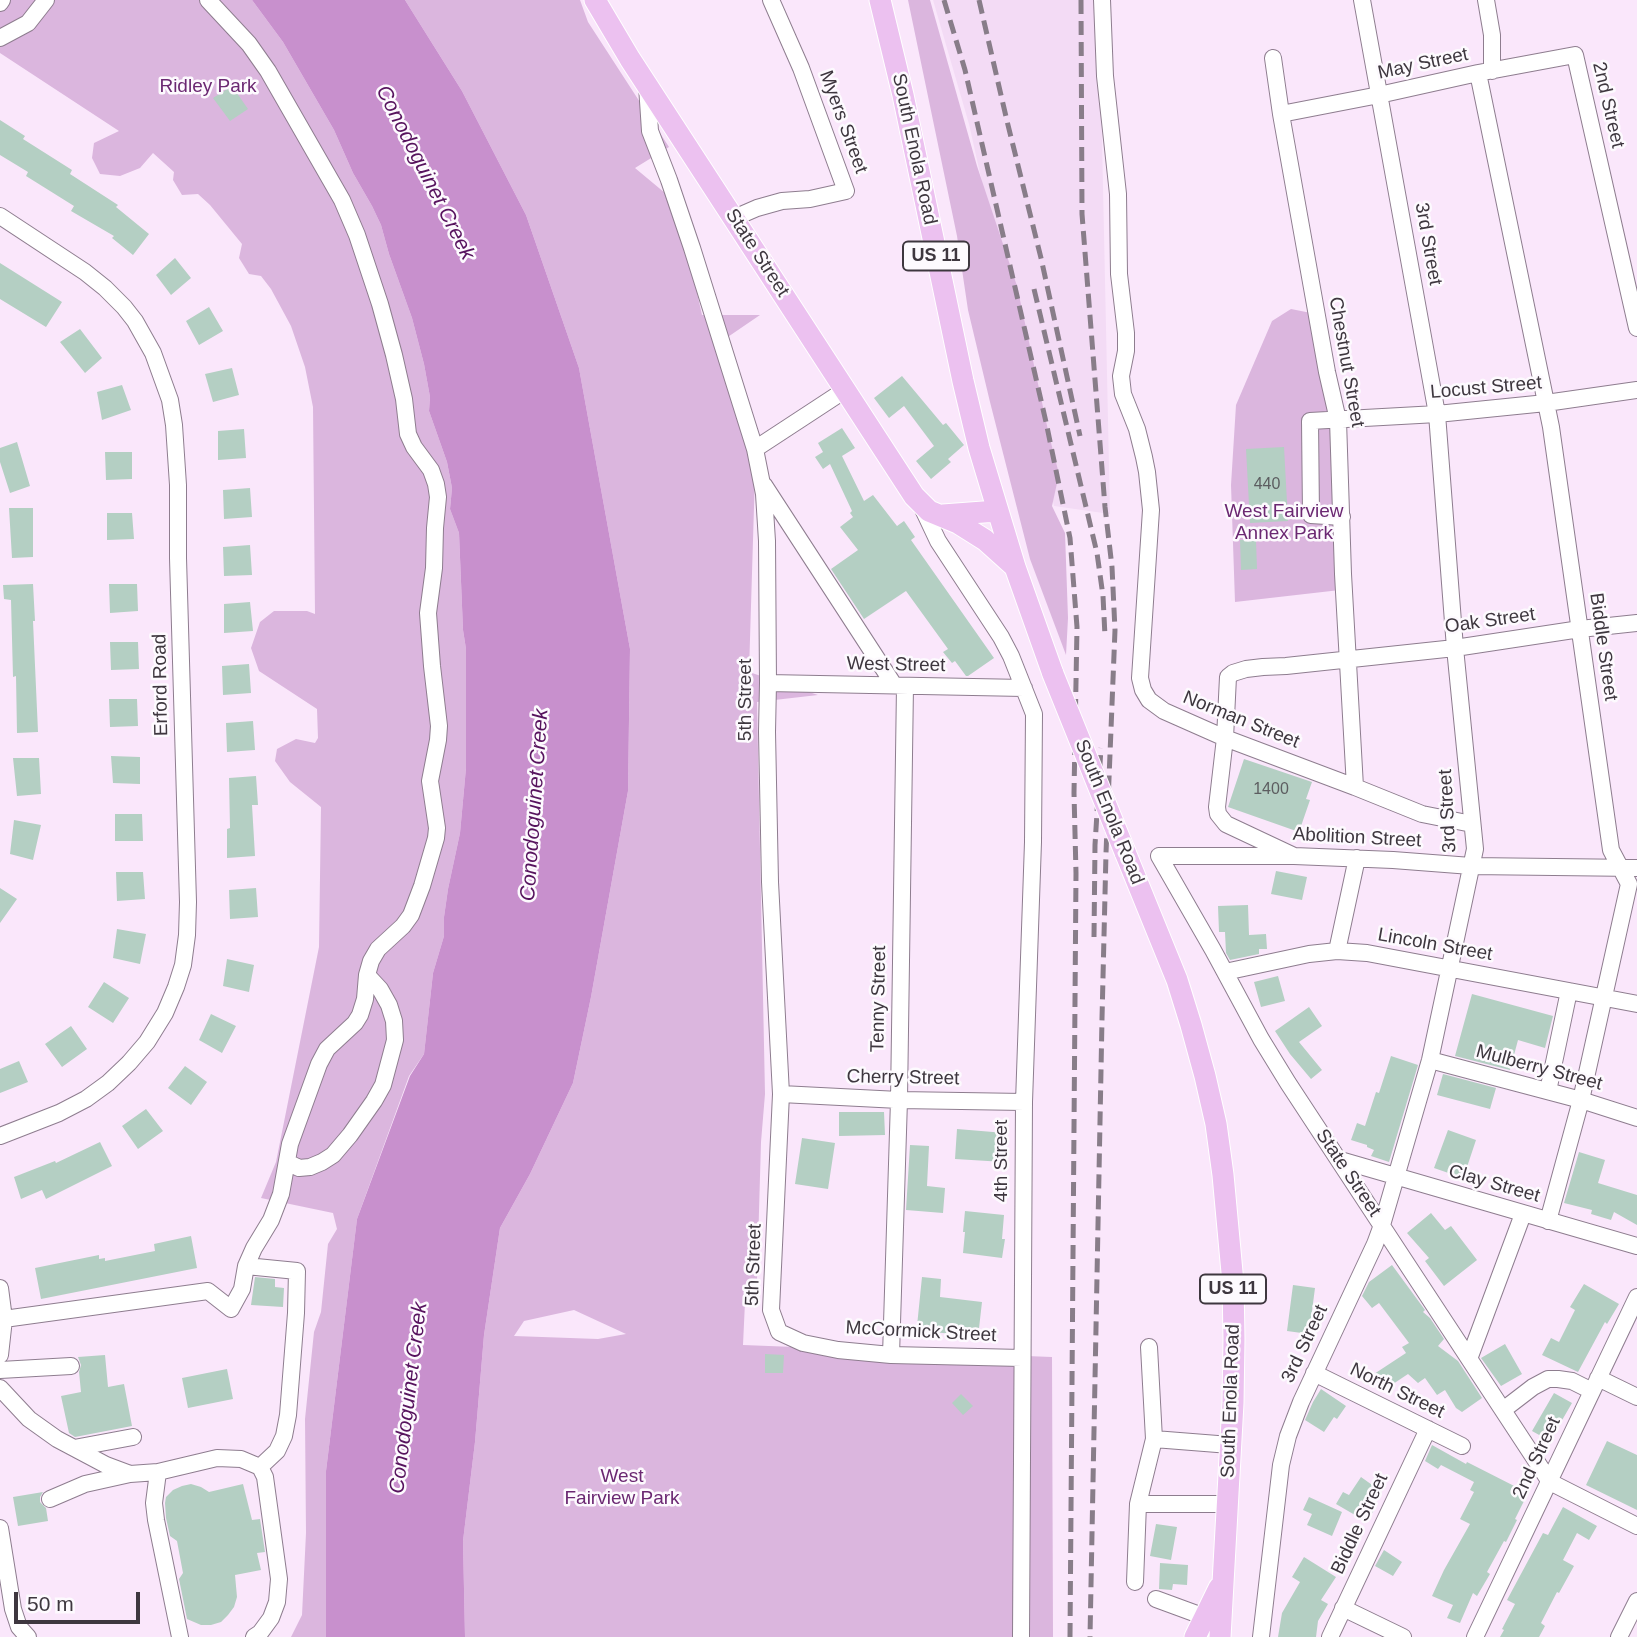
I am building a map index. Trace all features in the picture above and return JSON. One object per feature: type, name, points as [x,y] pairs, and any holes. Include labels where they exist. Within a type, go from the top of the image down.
[{"type":"main road","name":"State Street","points":[[595,0],[646,84],[845,390],[931,510]]},
{"type":"main road","name":"South Enola Road","points":[[880,0],[903,95],[962,382],[997,511],[1053,674],[1177,980],[1216,1124],[1233,1283],[1233,1403],[1220,1637]]},
{"type":"main road","points":[[931,510],[953,515],[997,511]]},
{"type":"main road","points":[[931,510],[971,530],[1015,568]]},
{"type":"main road","points":[[1195,1637],[1223,1580]]},
{"type":"street","points":[[0,38],[28,23],[46,0]]},
{"type":"street","points":[[4,1319],[208,1291],[231,1309],[242,1289],[246,1266],[271,1220],[281,1194],[290,1143],[319,1064],[327,1049],[360,1015],[371,961],[378,949],[411,915],[436,838],[430,781],[439,740],[439,726],[428,613],[434,568],[438,497],[436,484],[431,470],[408,434],[404,400],[383,317],[357,235],[342,200],[268,71],[249,44],[208,0]]},
{"type":"street","name":"Myers Street","points":[[734,218],[782,201],[810,199],[846,191],[801,68],[772,0]]},
{"type":"street","name":"Norman Street","points":[[1102,0],[1105,76],[1118,194],[1119,274],[1126,333],[1121,376],[1123,394],[1137,429],[1144,457],[1150,510],[1140,678],[1143,690],[1149,700],[1164,711],[1225,738],[1422,814],[1472,824]]},
{"type":"street","name":"3rd Street","points":[[1261,1637],[1281,1465],[1292,1425],[1376,1244],[1382,1225],[1430,1060],[1475,849],[1455,648],[1437,414],[1362,0]]},
{"type":"street","name":"Biddle Street","points":[[1486,0],[1492,35],[1485,72],[1546,403],[1611,850],[1629,884],[1581,1100],[1548,1221]]},
{"type":"street","name":"May Street","points":[[1281,114],[1575,55]]},
{"type":"street","name":"2nd Street","points":[[1575,55],[1637,328]]},
{"type":"street","name":"Chestnut Street","points":[[1273,58],[1327,372],[1338,420],[1343,574],[1355,787]]},
{"type":"street","name":"5th Street","points":[[646,84],[650,131],[692,248],[755,449],[762,483],[767,541],[770,882],[781,1094],[771,1310],[779,1332]]},
{"type":"street","name":"Erford Road","points":[[0,216],[85,272],[124,307],[153,353],[170,400],[178,485],[188,902],[183,965],[165,1013],[147,1042],[115,1077],[86,1099],[0,1136]]},
{"type":"street","points":[[755,449],[845,390]]},
{"type":"street","name":"Locust Street","points":[[1342,517],[1311,514],[1310,421],[1437,414],[1637,390]]},
{"type":"street","points":[[762,483],[899,686]]},
{"type":"street","name":"State Street","points":[[931,510],[938,541],[1001,637],[1024,688]]},
{"type":"street","name":"Oak Street","points":[[1225,738],[1228,677],[1233,673],[1255,667],[1455,648],[1637,623]]},
{"type":"street","name":"West Street","points":[[768,683],[1024,688]]},
{"type":"street","name":"Tenny Street","points":[[891,1355],[898,1100],[899,686]]},
{"type":"street","name":"4th Street","points":[[1021,1637],[1024,1102],[1035,722],[1024,688]]},
{"type":"street","points":[[1225,738],[1217,797],[1218,814],[1226,824],[1294,856]]},
{"type":"street","name":"State Street","points":[[1158,856],[1267,1050],[1550,1482]]},
{"type":"street","name":"Abolition Street","points":[[1158,856],[1294,856],[1471,866],[1637,868]]},
{"type":"street","points":[[1337,951],[1357,858]]},
{"type":"street","name":"Lincoln Street","points":[[1225,972],[1309,954],[1337,951],[1367,953],[1637,1004]]},
{"type":"street","points":[[287,1162],[299,1168],[310,1167],[333,1155],[350,1135],[383,1085],[395,1041],[394,1021],[385,997],[367,975]]},
{"type":"street","points":[[1549,1091],[1569,991]]},
{"type":"street","name":"Mulberry Street","points":[[1430,1060],[1549,1091],[1637,1118]]},
{"type":"street","name":"Cherry Street","points":[[781,1094],[898,1100],[1024,1102]]},
{"type":"street","name":"Clay Street","points":[[1340,1160],[1637,1246]]},
{"type":"street","points":[[1469,1359],[1523,1214]]},
{"type":"street","points":[[246,1266],[297,1271],[288,1415],[284,1436],[276,1451],[260,1468]]},
{"type":"street","points":[[0,1288],[4,1319],[0,1355]]},
{"type":"street","name":"2nd Street","points":[[1475,1637],[1637,1297]]},
{"type":"street","name":"McCormick Street","points":[[779,1332],[803,1343],[838,1350],[891,1355],[1022,1358]]},
{"type":"street","points":[[1135,1582],[1138,1504],[1154,1439],[1150,1347]]},
{"type":"street","points":[[0,1370],[71,1366]]},
{"type":"street","name":"North Street","points":[[1314,1373],[1462,1446]]},
{"type":"street","points":[[1503,1410],[1548,1379],[1595,1385],[1637,1398]]},
{"type":"street","points":[[0,1388],[29,1419],[57,1439],[106,1465],[130,1474]]},
{"type":"street","name":"Biddle Street","points":[[1329,1637],[1428,1429]]},
{"type":"street","points":[[74,1448],[133,1437]]},
{"type":"street","points":[[1154,1439],[1230,1445]]},
{"type":"street","points":[[50,1499],[85,1485],[217,1458],[241,1459],[260,1468],[264,1471],[279,1579],[277,1602],[271,1618],[254,1637]]},
{"type":"street","points":[[158,1472],[156,1520],[180,1637]]},
{"type":"street","points":[[1550,1482],[1637,1526]]},
{"type":"street","points":[[1138,1504],[1227,1504]]},
{"type":"street","points":[[0,1528],[13,1609],[19,1627],[28,1637]]},
{"type":"street","points":[[1156,1599],[1205,1617]]},
{"type":"street","points":[[1619,1637],[1637,1601]]},
{"type":"street","points":[[1343,1608],[1403,1637]]},
{"type":"shaded area","points":[[933,0],[1099,0],[1110,514],[1054,506],[969,124]]},
{"type":"green space","name":"Ridley Park","points":[[0,0],[252,0],[283,42],[334,130],[381,225],[412,318],[424,364],[430,397],[429,411],[447,462],[452,488],[450,509],[459,533],[466,649],[466,768],[460,833],[448,889],[444,936],[433,973],[424,1054],[409,1076],[357,1219],[326,1471],[326,1637],[291,1637],[302,1615],[306,1533],[305,1419],[314,1332],[321,1312],[328,1244],[337,1229],[333,1213],[261,1198],[276,1162],[319,947],[321,807],[290,782],[275,761],[277,749],[296,739],[315,743],[318,738],[317,709],[259,671],[251,648],[260,622],[274,611],[307,611],[315,614],[313,407],[305,367],[291,326],[271,289],[261,276],[249,274],[239,258],[242,244],[198,194],[182,195],[173,180],[174,172],[153,153],[140,168],[120,176],[100,174],[92,158],[94,143],[119,131],[0,53]]},
{"type":"green space","name":"West Fairview Park","points":[[405,0],[580,0],[588,22],[669,147],[635,168],[677,203],[702,315],[760,315],[719,343],[755,474],[749,672],[818,695],[757,702],[765,1094],[757,1280],[745,1302],[743,1345],[1052,1357],[1053,1637],[465,1637],[463,1541],[484,1335],[500,1228],[530,1174],[573,1083],[628,791],[630,649],[579,368],[526,215],[462,91]],"holes":[[[574,1310],[626,1334],[598,1339],[514,1336],[524,1321]]]},
{"type":"green space","points":[[908,0],[930,0],[977,166],[1017,286],[1059,474],[1052,506],[1065,533],[1068,618],[1066,655],[1030,559],[990,402],[968,310],[957,236]]},
{"type":"green space","name":"West Fairview Annex Park","points":[[1291,309],[1311,313],[1331,425],[1340,590],[1235,602],[1231,485],[1236,405],[1272,321]]},
{"type":"water","name":"Conodoguinet Creek","points":[[252,0],[405,0],[462,91],[526,215],[579,368],[630,649],[628,791],[573,1083],[530,1174],[500,1228],[484,1335],[463,1541],[465,1637],[326,1637],[326,1471],[357,1219],[410,1076],[424,1054],[433,973],[444,936],[448,889],[460,833],[466,768],[466,649],[459,533],[450,509],[452,488],[447,462],[429,411],[430,397],[424,364],[412,318],[381,225],[334,130],[283,42]]},
{"type":"building","points":[[232,86],[248,109],[230,121],[213,98]]},
{"type":"building","points":[[0,120],[25,136],[23,139],[72,170],[70,174],[118,205],[116,207],[149,234],[133,255],[112,238],[114,236],[71,211],[74,206],[26,176],[28,172],[0,155]]},
{"type":"building","points":[[175,258],[191,278],[171,295],[156,275]]},
{"type":"building","points":[[0,263],[62,302],[46,327],[0,299]]},
{"type":"building","points":[[209,307],[223,331],[199,345],[186,321]]},
{"type":"building","points":[[80,329],[102,358],[85,373],[60,342]]},
{"type":"building","points":[[232,368],[239,395],[213,402],[205,374]]},
{"type":"building","points":[[902,376],[943,425],[946,423],[964,445],[948,459],[951,462],[931,479],[916,461],[934,446],[904,406],[889,418],[874,398]]},
{"type":"building","points":[[122,385],[131,410],[102,420],[97,392]]},
{"type":"building","points":[[842,428],[855,448],[842,456],[864,501],[873,495],[897,526],[904,521],[915,537],[911,540],[994,658],[968,676],[943,652],[948,649],[906,591],[864,619],[831,569],[858,550],[840,527],[853,517],[850,513],[852,511],[830,464],[823,469],[815,457],[823,452],[818,443]]},
{"type":"building","points":[[244,429],[246,458],[218,460],[218,431]]},
{"type":"building","points":[[17,442],[30,486],[10,493],[0,462],[0,448]]},
{"type":"building","points":[[1284,447],[1288,521],[1250,523],[1246,449]]},
{"type":"building","points":[[105,452],[132,452],[132,479],[106,480]]},
{"type":"building","points":[[250,488],[252,517],[224,519],[223,490]]},
{"type":"building","points":[[9,508],[33,508],[33,557],[12,558]]},
{"type":"building","points":[[107,513],[132,513],[134,539],[107,540]]},
{"type":"building","points":[[1240,540],[1256,540],[1257,569],[1241,570]]},
{"type":"building","points":[[250,545],[252,575],[224,576],[223,547]]},
{"type":"building","points":[[33,584],[38,732],[17,733],[11,600],[4,599],[3,585]]},
{"type":"building","points":[[109,584],[137,584],[138,611],[110,613]]},
{"type":"building","points":[[250,602],[253,631],[224,633],[224,604]]},
{"type":"building","points":[[110,642],[138,642],[139,669],[111,670]]},
{"type":"building","points":[[249,664],[251,693],[223,695],[222,666]]},
{"type":"building","points":[[109,699],[137,699],[138,726],[110,727]]},
{"type":"building","points":[[253,721],[255,750],[227,752],[226,723]]},
{"type":"building","points":[[111,756],[140,757],[140,784],[113,783]]},
{"type":"building","points":[[13,758],[39,758],[41,794],[17,796]]},
{"type":"building","points":[[1244,759],[1312,782],[1306,799],[1310,800],[1299,832],[1228,807]]},
{"type":"building","points":[[256,776],[258,805],[252,805],[255,856],[227,858],[227,829],[230,828],[229,778]]},
{"type":"building","points":[[115,814],[142,814],[143,841],[115,841]]},
{"type":"building","points":[[14,820],[41,825],[33,860],[10,854]]},
{"type":"building","points":[[1276,871],[1307,877],[1302,900],[1271,894]]},
{"type":"building","points":[[116,872],[143,872],[145,899],[117,901]]},
{"type":"building","points":[[0,888],[17,899],[0,923]]},
{"type":"building","points":[[256,888],[258,917],[230,919],[229,890]]},
{"type":"building","points":[[1248,905],[1249,935],[1266,934],[1267,949],[1259,949],[1259,954],[1230,960],[1226,953],[1225,932],[1219,932],[1218,906]]},
{"type":"building","points":[[117,929],[146,934],[140,964],[113,958]]},
{"type":"building","points":[[227,959],[254,965],[249,992],[223,986]]},
{"type":"building","points":[[1278,976],[1285,1001],[1261,1007],[1254,982]]},
{"type":"building","points":[[104,982],[129,998],[113,1023],[88,1007]]},
{"type":"building","points":[[1472,994],[1553,1016],[1545,1048],[1518,1040],[1510,1070],[1455,1056]]},
{"type":"building","points":[[1309,1007],[1322,1026],[1299,1042],[1322,1070],[1311,1079],[1275,1031]]},
{"type":"building","points":[[211,1014],[236,1026],[222,1053],[199,1040]]},
{"type":"building","points":[[71,1026],[87,1049],[62,1067],[45,1044]]},
{"type":"building","points":[[1391,1056],[1418,1065],[1389,1162],[1371,1156],[1374,1150],[1351,1140],[1357,1123],[1365,1126]]},
{"type":"building","points":[[19,1061],[28,1082],[0,1093],[0,1069]]},
{"type":"building","points":[[185,1066],[207,1082],[191,1105],[168,1088]]},
{"type":"building","points":[[1443,1074],[1496,1088],[1490,1109],[1437,1095]]},
{"type":"building","points":[[146,1109],[163,1131],[138,1149],[122,1126]]},
{"type":"building","points":[[839,1112],[884,1112],[885,1135],[839,1136]]},
{"type":"building","points":[[957,1129],[1005,1133],[1004,1162],[955,1159]]},
{"type":"building","points":[[1448,1130],[1476,1140],[1467,1167],[1463,1166],[1460,1177],[1434,1168]]},
{"type":"building","points":[[802,1138],[835,1143],[828,1189],[795,1184]]},
{"type":"building","points":[[100,1142],[112,1166],[46,1199],[42,1190],[21,1199],[14,1177],[55,1161],[56,1163]]},
{"type":"building","points":[[910,1145],[929,1146],[927,1186],[945,1188],[943,1213],[906,1210]]},
{"type":"building","points":[[1579,1152],[1605,1160],[1598,1183],[1637,1195],[1637,1225],[1614,1212],[1611,1220],[1591,1214],[1592,1210],[1564,1203]]},
{"type":"building","points":[[965,1211],[1004,1215],[1002,1239],[1005,1239],[1002,1258],[963,1253]]},
{"type":"building","points":[[1431,1213],[1445,1230],[1451,1226],[1477,1260],[1444,1286],[1425,1261],[1429,1258],[1407,1233]]},
{"type":"building","points":[[191,1236],[197,1268],[41,1299],[35,1268],[99,1255],[99,1259],[105,1258],[105,1261],[155,1251],[154,1244]]},
{"type":"building","points":[[1392,1265],[1444,1339],[1438,1346],[1458,1361],[1482,1398],[1462,1412],[1456,1408],[1445,1390],[1437,1395],[1425,1378],[1418,1383],[1408,1374],[1384,1390],[1371,1376],[1406,1353],[1402,1347],[1409,1343],[1379,1303],[1372,1308],[1362,1296],[1369,1282]]},
{"type":"building","points":[[255,1277],[275,1279],[275,1287],[284,1288],[283,1307],[251,1305]]},
{"type":"building","points":[[922,1277],[941,1279],[940,1297],[982,1302],[978,1337],[934,1332],[934,1328],[917,1326]]},
{"type":"building","points":[[1584,1284],[1619,1304],[1607,1324],[1605,1322],[1578,1372],[1542,1355],[1551,1338],[1559,1342],[1575,1310],[1570,1307]]},
{"type":"building","points":[[1293,1285],[1315,1288],[1309,1334],[1287,1331]]},
{"type":"building","points":[[1505,1344],[1522,1374],[1501,1386],[1481,1358]]},
{"type":"building","points":[[765,1354],[784,1355],[783,1373],[765,1373]]},
{"type":"building","points":[[105,1355],[108,1387],[124,1384],[132,1426],[75,1437],[69,1433],[61,1396],[81,1392],[81,1365],[78,1357]]},
{"type":"building","points":[[227,1369],[233,1399],[188,1408],[182,1378]]},
{"type":"building","points":[[1321,1389],[1346,1406],[1324,1432],[1305,1420]]},
{"type":"building","points":[[1554,1393],[1572,1403],[1550,1441],[1532,1431]]},
{"type":"building","points":[[961,1394],[973,1406],[963,1415],[952,1403]]},
{"type":"building","points":[[1607,1441],[1637,1455],[1637,1510],[1586,1485]]},
{"type":"building","points":[[1432,1445],[1528,1493],[1506,1542],[1504,1541],[1487,1572],[1490,1574],[1477,1596],[1473,1593],[1460,1623],[1447,1618],[1453,1605],[1432,1596],[1470,1524],[1460,1519],[1474,1492],[1470,1490],[1474,1482],[1441,1465],[1438,1469],[1425,1461]]},
{"type":"building","points":[[1361,1477],[1382,1492],[1371,1508],[1374,1510],[1367,1522],[1336,1504],[1343,1492],[1349,1495]]},
{"type":"building","points":[[191,1484],[209,1492],[243,1484],[252,1520],[260,1519],[265,1552],[257,1553],[261,1570],[235,1575],[237,1597],[234,1607],[221,1622],[211,1625],[201,1625],[187,1619],[179,1579],[183,1573],[177,1541],[170,1536],[166,1518],[166,1497],[173,1490]]},
{"type":"building","points":[[43,1492],[40,1502],[46,1508],[48,1521],[18,1526],[13,1497]]},
{"type":"building","points":[[1309,1497],[1342,1512],[1332,1536],[1307,1525],[1312,1514],[1303,1510]]},
{"type":"building","points":[[1563,1507],[1597,1526],[1589,1540],[1577,1533],[1563,1560],[1574,1566],[1541,1623],[1545,1626],[1539,1637],[1500,1637],[1515,1604],[1507,1600],[1543,1533],[1548,1535]]},
{"type":"building","points":[[1156,1524],[1177,1527],[1171,1560],[1150,1556]]},
{"type":"building","points":[[1384,1550],[1402,1562],[1393,1576],[1375,1566]]},
{"type":"building","points":[[1304,1557],[1336,1577],[1321,1600],[1328,1604],[1318,1621],[1316,1637],[1278,1637],[1282,1613],[1300,1582],[1292,1577]]},
{"type":"building","points":[[1160,1563],[1188,1565],[1187,1585],[1173,1584],[1172,1590],[1159,1589]]},
{"type":"railway","points":[[944,0],[965,70],[1046,422],[1070,538],[1077,627],[1070,1637]]},
{"type":"railway","points":[[979,0],[1041,258],[1080,436]]},
{"type":"railway","points":[[1081,0],[1082,214],[1115,630],[1106,853],[1090,1637]]},
{"type":"railway","points":[[1034,289],[1097,553],[1105,636]]},
{"type":"railway","points":[[1094,937],[1095,845],[1101,748]]}]
